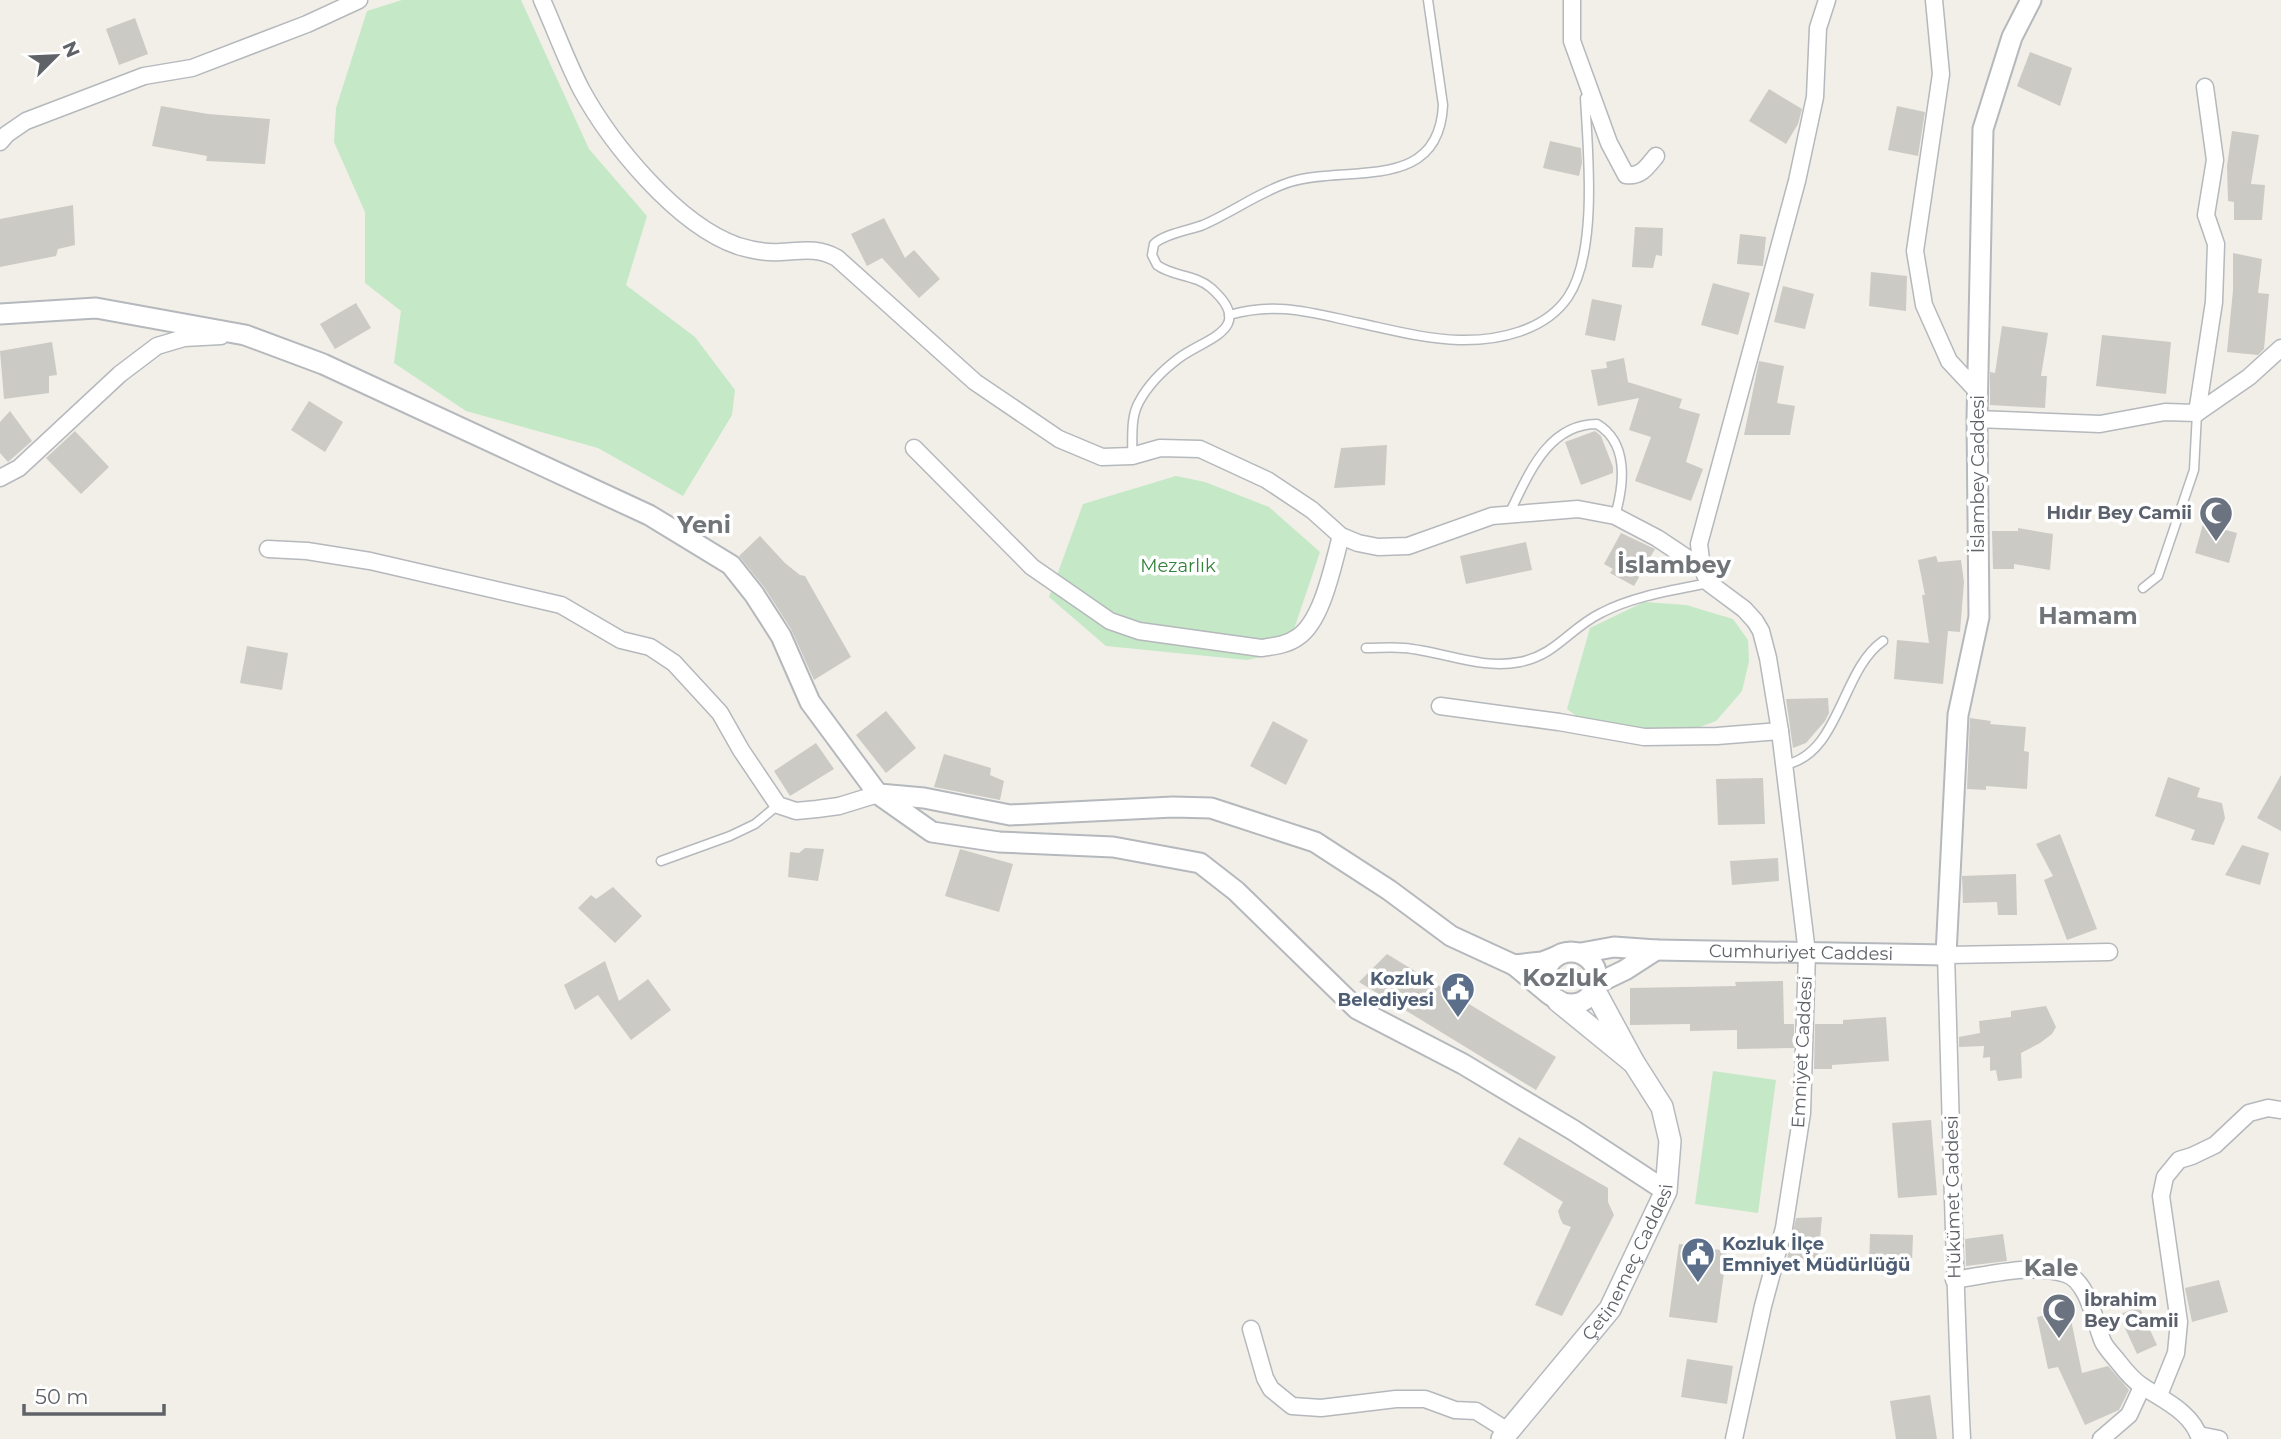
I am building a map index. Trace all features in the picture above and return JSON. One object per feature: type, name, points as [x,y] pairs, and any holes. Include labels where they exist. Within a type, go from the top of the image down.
[{"type":"main road","name":"Çetinemeç Caddesi","points":[[1505,1435],[1610,1309],[1667,1191],[1670,1141],[1662,1107],[1634,1063],[1596,987]]},
{"type":"main road","name":"Çetinemeç Caddesi","points":[[1554,998],[1634,1063]]},
{"type":"street","points":[[0,142],[26,121],[145,76],[191,68],[217,59],[307,24],[359,0]]},
{"type":"street","points":[[542,0],[580,86],[605,128],[655,186],[691,218],[723,239],[750,249],[778,253],[818,250],[837,258],[975,382],[1059,439],[1102,457],[1132,456],[1160,448],[1200,449],[1266,480],[1312,510],[1341,536],[1320,605],[1306,630],[1298,638],[1281,645],[1261,648],[1139,631],[1110,621],[1032,567],[914,448]]},
{"type":"street","points":[[1572,0],[1572,41],[1609,143],[1626,175],[1636,176],[1656,156]]},
{"type":"street","points":[[1706,576],[1699,544],[1797,181],[1815,97],[1818,28],[1827,0]]},
{"type":"street","points":[[1934,0],[1941,74],[1933,145],[1915,251],[1924,305],[1949,360],[1977,391]]},
{"type":"street","name":"İslambey Caddesi","points":[[1946,955],[1958,715],[1979,617],[1977,391],[1983,129],[2012,37],[2031,0]]},
{"type":"street","points":[[2197,413],[2214,302],[2216,244],[2206,215],[2215,160],[2205,88]]},
{"type":"street","points":[[0,314],[96,308],[245,335],[334,369],[649,515],[731,565],[754,594],[781,636],[810,702],[877,794],[932,832],[999,842],[1113,847],[1200,863],[1236,891],[1357,1009],[1463,1064],[1573,1130],[1667,1191]]},
{"type":"street","points":[[0,478],[19,468],[120,374],[157,346],[184,338],[245,335]]},
{"type":"street","points":[[1977,419],[2100,424],[2165,412],[2197,413],[2249,377],[2281,348]]},
{"type":"street","name":"Emniyet Caddesi","points":[[1341,536],[1378,547],[1408,546],[1492,516],[1578,509],[1615,516],[1657,538],[1706,576],[1744,609],[1760,631],[1768,657],[1780,732],[1807,953],[1802,1112],[1784,1228],[1763,1306],[1734,1439]]},
{"type":"street","points":[[268,550],[307,551],[370,561],[561,606],[621,640],[650,647],[674,663],[720,713],[778,806],[796,811],[817,809],[839,806],[877,794],[924,798],[1010,815],[1173,807],[1210,808],[1315,842],[1389,890],[1451,936],[1514,965],[1554,998],[1566,1004],[1583,1002],[1596,987],[1656,950]]},
{"type":"street","points":[[1440,706],[1547,720],[1644,737],[1780,732]]},
{"type":"street","name":"Cumhuriyet Caddesi","points":[[1581,953],[1614,947],[1946,955]]},
{"type":"street","points":[[1514,965],[1542,962],[1573,951],[1581,953],[1595,965],[1596,987]]},
{"type":"street","points":[[1946,955],[2109,952]]},
{"type":"street","name":"Hükümet Caddesi","points":[[1946,955],[1954,1280],[1962,1439]]},
{"type":"street","points":[[1554,998],[1545,979],[1546,971],[1555,957]]},
{"type":"street","points":[[2159,1395],[2176,1353],[2179,1322],[2161,1196],[2165,1177],[2179,1160],[2215,1145],[2249,1113],[2267,1108],[2281,1110]]},
{"type":"street","points":[[1954,1280],[2034,1270],[2068,1274],[2084,1290],[2104,1345],[2128,1374],[2142,1387],[2175,1407],[2199,1437],[2219,1439]]},
{"type":"street","points":[[1251,1329],[1265,1378],[1271,1389],[1292,1406],[1321,1408],[1396,1399],[1425,1399],[1455,1410],[1476,1411],[1505,1435]]},
{"type":"street","points":[[2101,1439],[2129,1415],[2142,1387]]},
{"type":"lane","points":[[1132,456],[1133,422],[1140,401],[1156,379],[1174,362],[1196,347],[1220,336],[1228,315],[1223,301],[1200,280],[1157,265],[1152,255],[1154,244],[1164,237],[1216,219],[1288,183],[1317,176],[1392,171],[1417,160],[1434,141],[1442,118],[1443,105],[1428,0]]},
{"type":"lane","points":[[1228,315],[1262,308],[1295,309],[1424,336],[1459,340],[1506,335],[1543,322],[1561,307],[1569,296],[1579,270],[1587,231],[1590,180],[1585,98],[1590,92]]},
{"type":"lane","points":[[2143,588],[2158,576],[2190,482],[2197,413]]},
{"type":"lane","points":[[1509,514],[1533,467],[1554,440],[1577,426],[1597,424],[1612,437],[1622,467],[1621,493],[1615,516]]},
{"type":"lane","points":[[1366,648],[1405,648],[1460,661],[1509,664],[1522,662],[1548,652],[1602,612],[1706,576]]},
{"type":"lane","points":[[1784,765],[1800,761],[1811,754],[1832,723],[1863,660],[1883,641]]},
{"type":"lane","points":[[661,861],[730,836],[755,824],[778,806]]},
{"type":"green space","points":[[402,0],[521,0],[589,149],[647,216],[626,285],[695,337],[735,390],[732,415],[683,496],[598,448],[466,411],[394,363],[401,311],[365,283],[365,212],[334,142],[336,108],[367,11]]},
{"type":"green space","name":"Mezarlık","points":[[1176,476],[1205,482],[1269,507],[1320,552],[1289,644],[1270,655],[1247,660],[1106,646],[1049,597],[1083,504]]},
{"type":"green space","points":[[1644,602],[1686,605],[1733,619],[1748,640],[1749,661],[1742,691],[1716,721],[1694,729],[1657,734],[1584,722],[1567,709],[1590,628]]},
{"type":"green space","points":[[1713,1071],[1776,1080],[1758,1213],[1695,1204]]},
{"type":"building","points":[[135,18],[148,54],[119,65],[106,29]]},
{"type":"building","points":[[2030,52],[2072,68],[2060,106],[2017,86]]},
{"type":"building","points":[[1769,89],[1802,109],[1798,124],[1786,144],[1749,121]]},
{"type":"building","points":[[161,106],[208,114],[270,119],[265,164],[206,161],[207,156],[152,146]]},
{"type":"building","points":[[1897,106],[1925,112],[1918,156],[1888,150]]},
{"type":"building","points":[[2232,131],[2259,135],[2251,184],[2265,185],[2262,220],[2234,220],[2234,202],[2228,201],[2227,166]]},
{"type":"building","points":[[1550,141],[1581,148],[1579,176],[1543,168]]},
{"type":"building","points":[[73,205],[75,245],[58,249],[56,256],[0,267],[0,219]]},
{"type":"building","points":[[884,218],[905,258],[914,250],[940,279],[919,298],[882,258],[867,266],[851,234]]},
{"type":"building","points":[[1635,227],[1663,228],[1662,256],[1656,255],[1653,268],[1632,267]]},
{"type":"building","points":[[1740,234],[1766,237],[1763,266],[1737,264]]},
{"type":"building","points":[[2233,253],[2262,259],[2258,293],[2269,294],[2264,349],[2258,355],[2227,352],[2233,290]]},
{"type":"building","points":[[1871,272],[1907,276],[1906,311],[1869,306]]},
{"type":"building","points":[[1713,283],[1750,293],[1738,335],[1701,325]]},
{"type":"building","points":[[1783,286],[1814,294],[1805,329],[1774,322]]},
{"type":"building","points":[[1592,299],[1622,305],[1615,341],[1585,335]]},
{"type":"building","points":[[356,303],[371,328],[335,349],[320,324]]},
{"type":"building","points":[[2002,326],[2048,333],[2041,376],[2047,376],[2045,408],[1990,405],[1990,372],[1995,373]]},
{"type":"building","points":[[2102,335],[2171,342],[2166,394],[2096,386]]},
{"type":"building","points":[[52,342],[57,375],[49,376],[49,393],[4,399],[0,351]]},
{"type":"building","points":[[1624,358],[1628,382],[1682,399],[1679,408],[1700,414],[1686,462],[1703,469],[1691,501],[1635,481],[1651,437],[1629,430],[1639,398],[1598,406],[1591,370],[1607,368],[1606,362]]},
{"type":"building","points":[[1759,361],[1784,366],[1777,403],[1795,406],[1790,435],[1744,435]]},
{"type":"building","points":[[309,401],[343,422],[325,452],[291,430]]},
{"type":"building","points":[[10,411],[32,441],[8,462],[0,453],[0,422]]},
{"type":"building","points":[[75,431],[109,467],[81,494],[46,458]]},
{"type":"building","points":[[1595,431],[1601,436],[1613,473],[1581,485],[1565,442]]},
{"type":"building","points":[[1387,445],[1385,485],[1334,488],[1341,448]]},
{"type":"building","name":"Hıdır Bey Camii","points":[[2203,524],[2237,533],[2229,563],[2195,553]]},
{"type":"building","points":[[2018,528],[2053,534],[2050,570],[2014,564],[2014,569],[1993,569],[1992,531],[2018,531]]},
{"type":"building","points":[[1621,533],[1655,549],[1634,586],[1610,573],[1613,569],[1604,564]]},
{"type":"building","points":[[760,536],[785,563],[805,576],[851,657],[814,680],[791,629],[764,587],[739,556]]},
{"type":"building","points":[[1526,542],[1532,570],[1466,584],[1460,556]]},
{"type":"building","points":[[1936,556],[1938,562],[1961,560],[1964,582],[1960,632],[1948,631],[1943,684],[1894,679],[1897,640],[1929,643],[1922,595],[1925,595],[1918,560]]},
{"type":"building","points":[[247,646],[288,653],[282,690],[240,683]]},
{"type":"building","points":[[1828,698],[1829,713],[1825,721],[1806,743],[1793,748],[1786,699]]},
{"type":"building","points":[[886,711],[916,748],[886,773],[856,735]]},
{"type":"building","points":[[1970,718],[1991,721],[1990,724],[2026,727],[2024,751],[2029,752],[2027,789],[1986,786],[1986,790],[1967,789]]},
{"type":"building","points":[[1273,721],[1308,740],[1286,785],[1250,766]]},
{"type":"building","points":[[816,743],[834,769],[790,796],[774,771]]},
{"type":"building","points":[[944,754],[991,768],[990,775],[1004,781],[1000,800],[934,787]]},
{"type":"building","points":[[2281,775],[2281,831],[2257,818]]},
{"type":"building","points":[[2168,777],[2200,788],[2197,797],[2222,803],[2225,818],[2214,845],[2191,840],[2195,830],[2155,816]]},
{"type":"building","points":[[1763,778],[1765,824],[1718,825],[1716,779]]},
{"type":"building","points":[[2060,834],[2097,929],[2067,940],[2044,880],[2053,876],[2036,844]]},
{"type":"building","points":[[2242,845],[2269,853],[2260,885],[2225,875]]},
{"type":"building","points":[[805,848],[824,849],[818,881],[788,877],[790,852],[799,853]]},
{"type":"building","points":[[960,849],[1013,864],[999,912],[945,896]]},
{"type":"building","points":[[1778,858],[1779,881],[1732,885],[1730,861]]},
{"type":"building","points":[[2016,874],[2017,915],[1998,915],[1997,902],[1963,903],[1962,876]]},
{"type":"building","points":[[613,887],[642,916],[615,943],[578,908],[591,895],[596,899]]},
{"type":"building","name":"Kozluk Belediyesi","points":[[1387,954],[1556,1057],[1536,1090],[1359,982]]},
{"type":"building","points":[[605,961],[619,1001],[648,979],[671,1010],[631,1040],[598,995],[575,1010],[564,985]]},
{"type":"building","points":[[1783,981],[1784,1024],[1794,1024],[1794,1048],[1737,1049],[1737,1030],[1690,1031],[1690,1024],[1630,1025],[1630,988],[1736,986],[1735,982]]},
{"type":"building","points":[[2046,1006],[2056,1027],[2052,1034],[2040,1043],[2021,1053],[2022,1078],[1998,1081],[1996,1070],[1990,1071],[1990,1057],[1983,1058],[1984,1046],[1959,1047],[1959,1037],[1980,1033],[1979,1021],[2011,1017],[2011,1011]]},
{"type":"building","points":[[1886,1017],[1889,1061],[1814,1069],[1815,1024],[1843,1024],[1843,1020]]},
{"type":"building","points":[[1931,1120],[1937,1195],[1898,1198],[1892,1123]]},
{"type":"building","points":[[1519,1137],[1608,1188],[1608,1202],[1614,1215],[1562,1316],[1535,1305],[1571,1227],[1563,1224],[1560,1218],[1558,1211],[1563,1202],[1503,1164]]},
{"type":"building","points":[[1822,1217],[1818,1261],[1786,1263],[1796,1218]]},
{"type":"building","points":[[1870,1234],[1913,1235],[1912,1263],[1892,1262],[1892,1268],[1869,1267]]},
{"type":"building","points":[[2003,1234],[2007,1261],[1966,1266],[1965,1239]]},
{"type":"building","name":"Kozluk İlçe Emniyet Müdürlüğü","points":[[1679,1244],[1727,1251],[1717,1323],[1669,1317]]},
{"type":"building","points":[[2219,1280],[2228,1312],[2192,1322],[2185,1288]]},
{"type":"building","points":[[2139,1306],[2157,1345],[2137,1354],[2119,1315]]},
{"type":"building","points":[[2069,1310],[2082,1373],[2108,1366],[2129,1390],[2119,1410],[2085,1425],[2058,1367],[2048,1369],[2037,1317]]},
{"type":"building","points":[[1687,1359],[1733,1366],[1727,1404],[1681,1397]]},
{"type":"building","points":[[1930,1395],[1937,1439],[1896,1439],[1890,1401]]},
{"type":"place","name":"Hıdır Bey Camii","points":[[2216,543]]},
{"type":"place","name":"Kozluk Belediyesi","points":[[1458,1019]]},
{"type":"place","name":"Kozluk İlçe Emniyet Müdürlüğü","points":[[1698,1284]]},
{"type":"place","name":"İbrahim Bey Camii","points":[[2059,1340]]},
{"type":"district","name":"Yeni","points":[[704,524]]},
{"type":"district","name":"İslambey","points":[[1674,564]]},
{"type":"district","name":"Hamam","points":[[2088,615]]},
{"type":"district","name":"Kozluk","points":[[1565,977]]},
{"type":"district","name":"Kale","points":[[2051,1267]]}]
